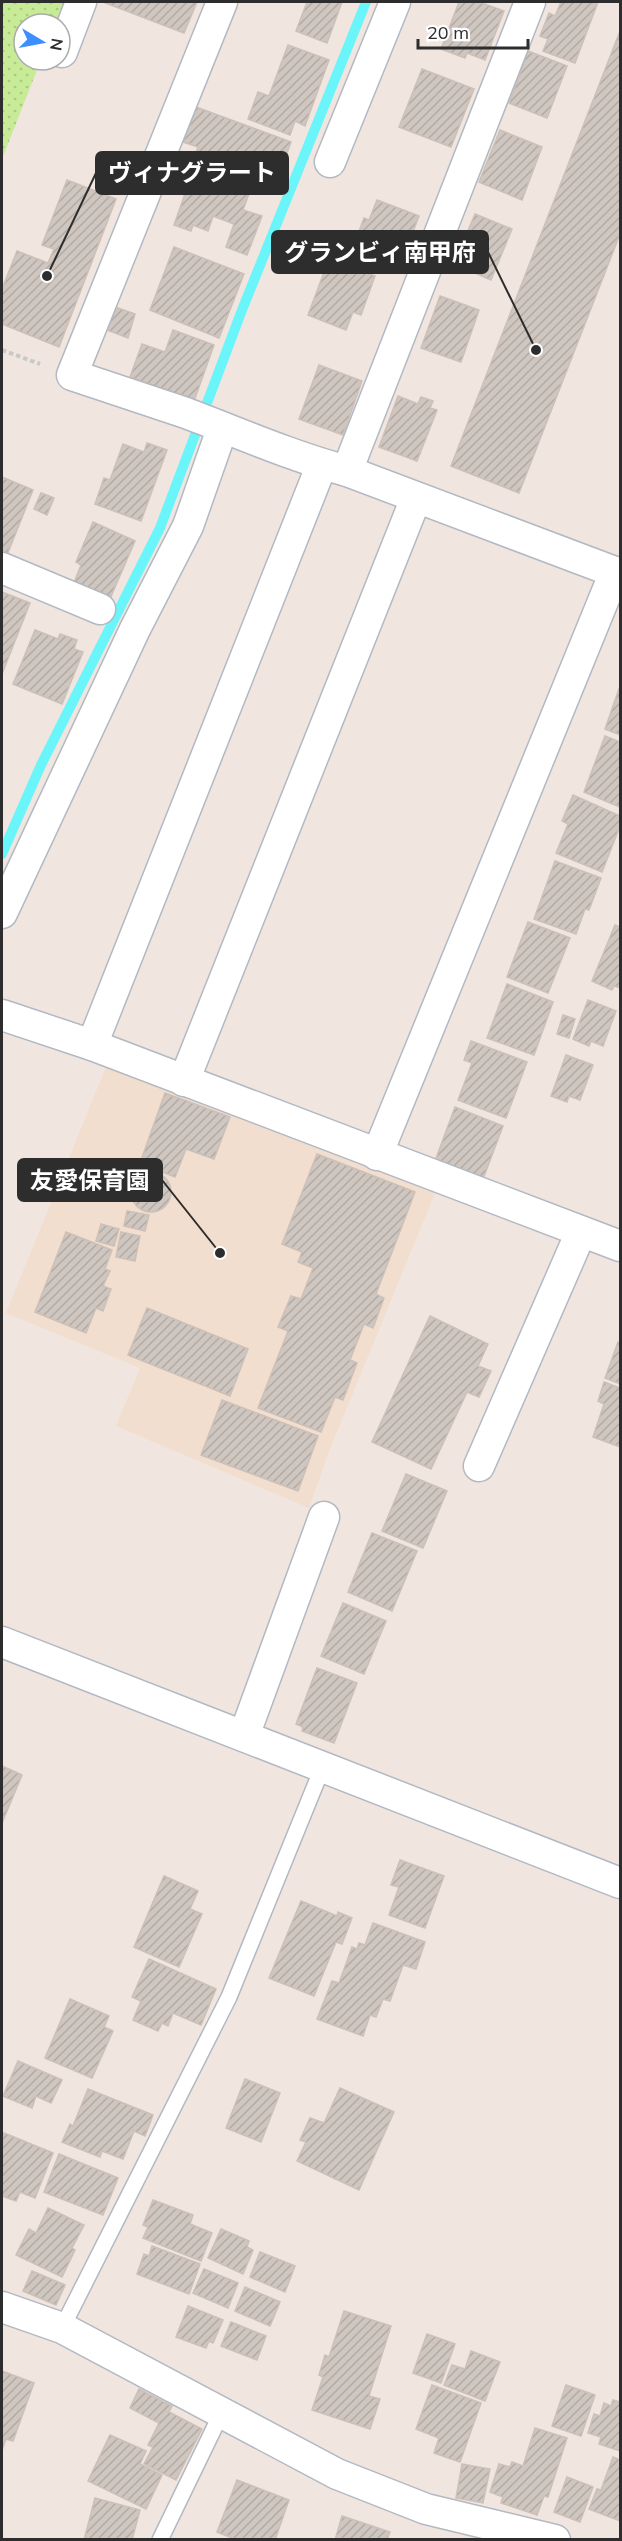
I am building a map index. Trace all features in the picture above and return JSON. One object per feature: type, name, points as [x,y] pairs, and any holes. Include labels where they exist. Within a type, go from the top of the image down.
[{"type":"street","points":[[72,25],[81,2]]},
{"type":"street","points":[[222,2],[72,375],[334,467],[618,573],[377,1155]]},
{"type":"street","points":[[330,162],[395,2]]},
{"type":"street","points":[[92,1045],[530,2]]},
{"type":"street","points":[[2,913],[135,629],[189,526],[218,428]]},
{"type":"street","points":[[184,1081],[416,498]]},
{"type":"street","points":[[2,568],[100,609]]},
{"type":"street","points":[[2,1015],[92,1045],[621,1246]]},
{"type":"street","points":[[479,1466],[580,1232]]},
{"type":"street","points":[[244,1736],[324,1517]]},
{"type":"street","points":[[2,1642],[621,1883]]},
{"type":"street","points":[[2,2307],[62,2328],[337,2474],[426,2509],[555,2540]]},
{"type":"lane","points":[[62,2328],[229,1997],[323,1766]]},
{"type":"lane","points":[[160,2540],[221,2414]]},
{"type":"path","points":[[2,350],[72,375]]},
{"type":"shaded area","points":[[106,1067],[435,1193],[328,1454],[309,1508],[116,1426],[140,1368],[6,1313]]},
{"type":"green space","points":[[2,2],[65,2],[61,12],[12,12],[12,72],[36,72],[2,159]]},
{"type":"building","points":[[103,2],[197,2],[184,33]]},
{"type":"building","points":[[307,2],[342,2],[327,43],[296,31]]},
{"type":"building","points":[[459,2],[479,2],[504,11],[485,60],[467,53],[465,58],[441,49]]},
{"type":"building","points":[[561,2],[598,2],[575,63],[543,51],[548,39],[540,36],[549,13],[555,16]]},
{"type":"building","points":[[620,31],[620,234],[519,493],[451,466]]},
{"type":"building","points":[[288,45],[329,60],[305,126],[295,121],[290,135],[248,119],[258,92],[269,96]]},
{"type":"building","points":[[528,51],[567,66],[547,118],[509,103]]},
{"type":"building","points":[[422,69],[474,89],[451,147],[399,127]]},
{"type":"building","points":[[196,107],[291,142],[279,175],[259,167],[243,210],[262,216],[247,255],[226,247],[234,224],[213,216],[208,231],[193,225],[191,231],[174,225],[198,147],[183,142]]},
{"type":"building","points":[[500,130],[542,147],[522,200],[479,182]]},
{"type":"building","points":[[67,180],[116,199],[59,347],[2,324],[2,289],[17,251],[48,263],[54,249],[42,245]]},
{"type":"building","points":[[377,200],[419,216],[398,271],[351,253],[364,218],[369,220]]},
{"type":"building","points":[[475,214],[512,229],[491,280],[454,264]]},
{"type":"building","points":[[174,247],[244,274],[219,338],[150,310]]},
{"type":"building","points":[[329,259],[375,276],[361,315],[353,312],[346,330],[308,315]]},
{"type":"building","points":[[440,296],[479,310],[461,362],[421,348]]},
{"type":"building","points":[[115,307],[135,314],[128,338],[107,330]]},
{"type":"building","points":[[173,330],[214,345],[194,401],[150,391],[152,385],[130,377],[142,344],[165,352]]},
{"type":"building","points":[[319,365],[362,381],[343,435],[299,419]]},
{"type":"building","points":[[398,396],[418,404],[421,397],[433,401],[430,408],[437,410],[417,461],[379,447]]},
{"type":"building","points":[[147,443],[167,450],[141,521],[95,504],[104,478],[110,480],[123,444],[144,452]]},
{"type":"building","points":[[2,477],[33,490],[7,555],[2,553]]},
{"type":"building","points":[[41,493],[54,498],[47,515],[34,509]]},
{"type":"building","points":[[93,522],[135,541],[109,601],[73,585],[81,565],[76,562]]},
{"type":"building","points":[[2,592],[30,603],[2,674]]},
{"type":"building","points":[[35,630],[58,639],[60,634],[77,640],[74,649],[83,652],[62,704],[13,684]]},
{"type":"building","points":[[620,686],[620,735],[605,729]]},
{"type":"building","points":[[605,736],[620,742],[620,807],[584,792]]},
{"type":"building","points":[[573,795],[620,816],[620,826],[602,872],[556,853],[568,824],[562,821]]},
{"type":"building","points":[[555,861],[601,878],[589,910],[585,909],[576,934],[534,919]]},
{"type":"building","points":[[528,922],[570,938],[548,993],[507,977]]},
{"type":"building","points":[[615,925],[620,927],[620,988],[614,986],[612,990],[592,981]]},
{"type":"building","points":[[507,984],[553,1002],[534,1055],[487,1038]]},
{"type":"building","points":[[588,1000],[616,1011],[603,1046],[591,1041],[589,1046],[573,1039]]},
{"type":"building","points":[[563,1015],[575,1019],[569,1038],[557,1034]]},
{"type":"building","points":[[471,1041],[527,1062],[506,1118],[458,1100],[472,1063],[464,1060]]},
{"type":"building","points":[[566,1055],[593,1065],[580,1100],[569,1096],[567,1102],[551,1096]]},
{"type":"building","points":[[165,1093],[230,1117],[214,1159],[186,1149],[175,1177],[140,1163]]},
{"type":"building","points":[[455,1107],[503,1126],[483,1179],[435,1161]]},
{"type":"building","points":[[317,1154],[415,1192],[376,1294],[384,1298],[373,1328],[364,1324],[350,1360],[357,1363],[343,1400],[335,1397],[321,1432],[258,1408],[288,1331],[278,1327],[291,1296],[301,1299],[313,1268],[298,1262],[302,1252],[282,1244]]},
{"type":"building","points":[[151,1172],[159,1173],[165,1178],[170,1184],[170,1200],[165,1206],[159,1211],[151,1212],[143,1211],[137,1206],[132,1200],[131,1192],[132,1184],[137,1178],[143,1173]]},
{"type":"building","points":[[127,1211],[149,1215],[145,1231],[124,1226]]},
{"type":"building","points":[[101,1224],[119,1229],[114,1246],[96,1241]]},
{"type":"building","points":[[66,1232],[112,1250],[105,1269],[110,1271],[103,1286],[111,1289],[103,1311],[96,1308],[86,1333],[35,1312]]},
{"type":"building","points":[[121,1232],[140,1236],[135,1261],[116,1257]]},
{"type":"building","points":[[147,1308],[248,1349],[230,1396],[128,1355]]},
{"type":"building","points":[[430,1316],[488,1344],[478,1366],[491,1371],[479,1397],[467,1392],[431,1469],[372,1442]]},
{"type":"building","points":[[618,1342],[620,1343],[620,1384],[605,1378]]},
{"type":"building","points":[[604,1382],[620,1388],[620,1447],[593,1437],[604,1404],[598,1401]]},
{"type":"building","points":[[222,1400],[318,1436],[298,1491],[201,1455]]},
{"type":"building","points":[[406,1474],[447,1491],[423,1548],[382,1531]]},
{"type":"building","points":[[372,1533],[417,1551],[392,1611],[348,1592]]},
{"type":"building","points":[[343,1603],[386,1621],[364,1674],[321,1656]]},
{"type":"building","points":[[317,1668],[357,1683],[334,1743],[302,1731],[303,1727],[296,1724]]},
{"type":"building","points":[[2,1766],[22,1775],[2,1823]]},
{"type":"building","points":[[400,1860],[444,1876],[425,1928],[389,1915],[399,1887],[391,1885]]},
{"type":"building","points":[[164,1876],[198,1891],[190,1909],[202,1914],[179,1967],[134,1947]]},
{"type":"building","points":[[301,1901],[337,1916],[338,1912],[352,1918],[342,1944],[336,1942],[314,1996],[269,1978]]},
{"type":"building","points":[[373,1923],[425,1942],[416,1969],[403,1965],[390,2001],[383,1999],[376,2017],[370,2015],[363,2036],[317,2019],[332,1981],[339,1983],[352,1947],[357,1949],[359,1943],[365,1945]]},
{"type":"building","points":[[149,1959],[216,1989],[201,2025],[173,2013],[168,2026],[162,2023],[158,2031],[133,2020],[141,2001],[132,1997]]},
{"type":"building","points":[[70,1999],[109,2016],[104,2027],[113,2031],[92,2078],[45,2058]]},
{"type":"building","points":[[18,2061],[62,2080],[51,2103],[36,2096],[32,2108],[3,2096]]},
{"type":"building","points":[[245,2079],[280,2093],[261,2142],[226,2128]]},
{"type":"building","points":[[340,2088],[394,2112],[359,2190],[297,2161],[306,2142],[300,2140],[310,2118],[324,2123]]},
{"type":"building","points":[[88,2089],[153,2115],[145,2136],[134,2131],[123,2159],[102,2151],[100,2157],[62,2142],[70,2124],[73,2126]]},
{"type":"building","points":[[4,2133],[53,2153],[35,2198],[20,2192],[16,2201],[2,2196],[2,2139]]},
{"type":"building","points":[[59,2154],[118,2178],[103,2215],[44,2192]]},
{"type":"building","points":[[153,2200],[193,2215],[190,2224],[212,2233],[201,2261],[143,2238],[148,2227],[143,2225]]},
{"type":"building","points":[[48,2208],[84,2225],[72,2248],[75,2250],[62,2277],[16,2255],[29,2229],[36,2233]]},
{"type":"building","points":[[221,2229],[249,2241],[247,2247],[253,2250],[243,2274],[208,2258]]},
{"type":"building","points":[[152,2246],[200,2264],[189,2294],[137,2274],[144,2254],[149,2256]]},
{"type":"building","points":[[260,2252],[295,2266],[285,2292],[250,2277]]},
{"type":"building","points":[[204,2269],[238,2283],[228,2308],[193,2293]]},
{"type":"building","points":[[32,2271],[65,2285],[56,2305],[23,2291]]},
{"type":"building","points":[[245,2287],[280,2302],[270,2326],[235,2311]]},
{"type":"building","points":[[188,2306],[223,2320],[213,2343],[209,2341],[206,2348],[176,2337]]},
{"type":"building","points":[[344,2311],[391,2326],[369,2396],[380,2399],[370,2429],[312,2410],[323,2377],[319,2375],[325,2355],[329,2357]]},
{"type":"building","points":[[231,2322],[266,2336],[257,2360],[221,2346]]},
{"type":"building","points":[[427,2334],[455,2344],[441,2383],[413,2373]]},
{"type":"building","points":[[471,2351],[500,2362],[485,2401],[444,2385],[452,2365],[465,2369]]},
{"type":"building","points":[[2,2371],[34,2383],[13,2441],[6,2439],[2,2450]]},
{"type":"building","points":[[432,2385],[481,2403],[460,2462],[434,2453],[439,2438],[416,2429]]},
{"type":"building","points":[[566,2385],[595,2395],[581,2436],[552,2426]]},
{"type":"building","points":[[139,2389],[172,2406],[169,2412],[202,2429],[176,2480],[144,2464],[153,2447],[148,2445],[159,2423],[130,2408]]},
{"type":"building","points":[[613,2400],[620,2402],[620,2451],[599,2444],[601,2437],[588,2433],[594,2414],[600,2416],[604,2403],[611,2406]]},
{"type":"building","points":[[535,2428],[567,2438],[548,2497],[544,2496],[537,2515],[501,2503],[503,2497],[490,2492],[499,2464],[510,2467],[512,2462],[523,2466]]},
{"type":"building","points":[[110,2435],[146,2451],[140,2464],[162,2475],[146,2509],[88,2481]]},
{"type":"building","points":[[613,2457],[620,2460],[620,2521],[589,2509],[597,2489],[601,2490]]},
{"type":"building","points":[[462,2464],[490,2469],[483,2503],[456,2498]]},
{"type":"building","points":[[567,2477],[593,2487],[580,2522],[554,2512]]},
{"type":"building","points":[[237,2480],[289,2500],[275,2540],[237,2540],[217,2532]]},
{"type":"building","points":[[95,2498],[140,2510],[132,2540],[84,2540]]},
{"type":"building","points":[[342,2516],[390,2532],[387,2540],[335,2540]]},
{"type":"waterway","points":[[2,854],[41,765],[160,528],[242,310],[366,2]]},
{"type":"place","name":"ヴィナグラート","points":[[47,276]]},
{"type":"place","name":"グランビィ南甲府","points":[[536,350]]},
{"type":"place","name":"友愛保育園","points":[[220,1253]]}]
